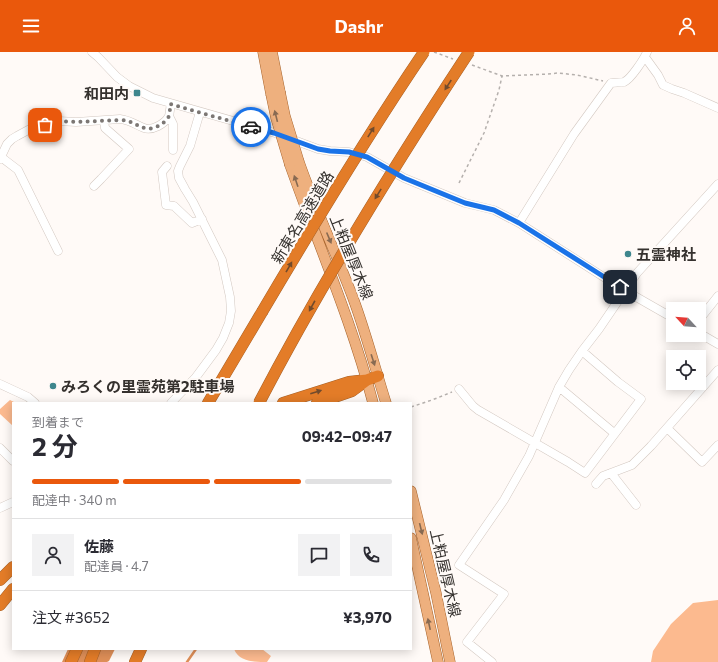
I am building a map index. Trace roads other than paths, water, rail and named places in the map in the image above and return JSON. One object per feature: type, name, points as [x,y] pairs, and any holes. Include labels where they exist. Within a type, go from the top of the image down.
[{"type":"highway","name":"新東名高速道路","points":[[215,402],[262,312],[374,128],[424,52]]},
{"type":"highway","points":[[260,402],[313,304],[366,214],[469,52]]},
{"type":"highway","points":[[209,402],[262,312]]},
{"type":"highway","points":[[319,402],[373,378]]},
{"type":"highway","points":[[287,402],[350,387]]},
{"type":"highway","points":[[0,580],[12,569]]},
{"type":"highway","points":[[0,605],[12,590]]},
{"type":"highway","points":[[71,662],[77,650]]},
{"type":"highway","points":[[90,662],[95,650]]},
{"type":"highway","points":[[135,662],[141,650]]},
{"type":"highway","points":[[142,662],[146,650]]},
{"type":"main road","name":"上粕屋厚木線","points":[[263,52],[276,93],[286,116],[295,164],[332,246],[353,299],[373,378],[374,402]]},
{"type":"main road","name":"上粕屋厚木線","points":[[272,52],[276,93]]},
{"type":"main road","name":"上粕屋厚木線","points":[[373,378],[385,402]]},
{"type":"main road","name":"上粕屋厚木線","points":[[412,495],[436,593],[450,662]]},
{"type":"main road","name":"上粕屋厚木線","points":[[412,543],[438,662]]},
{"type":"street","points":[[92,52],[117,77],[129,86],[153,98],[274,133],[318,149],[349,152],[367,157],[404,178],[465,203],[494,210],[519,223],[624,290],[666,314]]},
{"type":"street","points":[[519,223],[574,134],[611,82],[624,82],[630,77],[646,54],[663,85],[718,108]]},
{"type":"street","points":[[170,104],[169,116],[173,124],[173,150]]},
{"type":"street","points":[[172,402],[196,377],[216,350],[229,323],[231,311],[230,297],[222,260],[202,219],[179,178],[178,171],[190,146],[200,112]]},
{"type":"street","points":[[58,251],[18,170],[0,158],[7,144],[12,139],[30,129],[59,121],[76,122],[126,120],[145,129],[149,129],[163,123],[169,116]]},
{"type":"street","points":[[94,186],[129,149],[105,128],[104,121]]},
{"type":"street","points":[[167,166],[162,172],[166,205],[174,206],[192,223],[202,219]]},
{"type":"street","points":[[492,662],[467,642],[504,594],[459,565],[504,500],[535,444],[559,387],[569,370],[599,330],[624,290],[637,273],[718,184]]},
{"type":"street","points":[[706,311],[718,296]]},
{"type":"street","points":[[706,337],[718,344]]},
{"type":"street","points":[[459,389],[478,410],[585,473],[641,399],[618,382],[582,351]]},
{"type":"street","points":[[596,484],[603,476],[632,465],[651,446],[718,370]]},
{"type":"street","points":[[0,384],[28,397],[34,402]]},
{"type":"street","points":[[559,387],[614,434]]},
{"type":"street","points":[[667,428],[702,462],[718,445]]},
{"type":"street","points":[[0,448],[12,460]]},
{"type":"street","points":[[611,473],[636,505]]},
{"type":"street","points":[[0,508],[12,502]]},
{"type":"waterway","points":[[187,662],[195,650]]},
{"type":"place","name":"和田内","points":[[137,93]]},
{"type":"place","name":"五霊神社","points":[[628,254]]},
{"type":"place","name":"みろくの里霊苑第2駐車場","points":[[53,386]]}]
